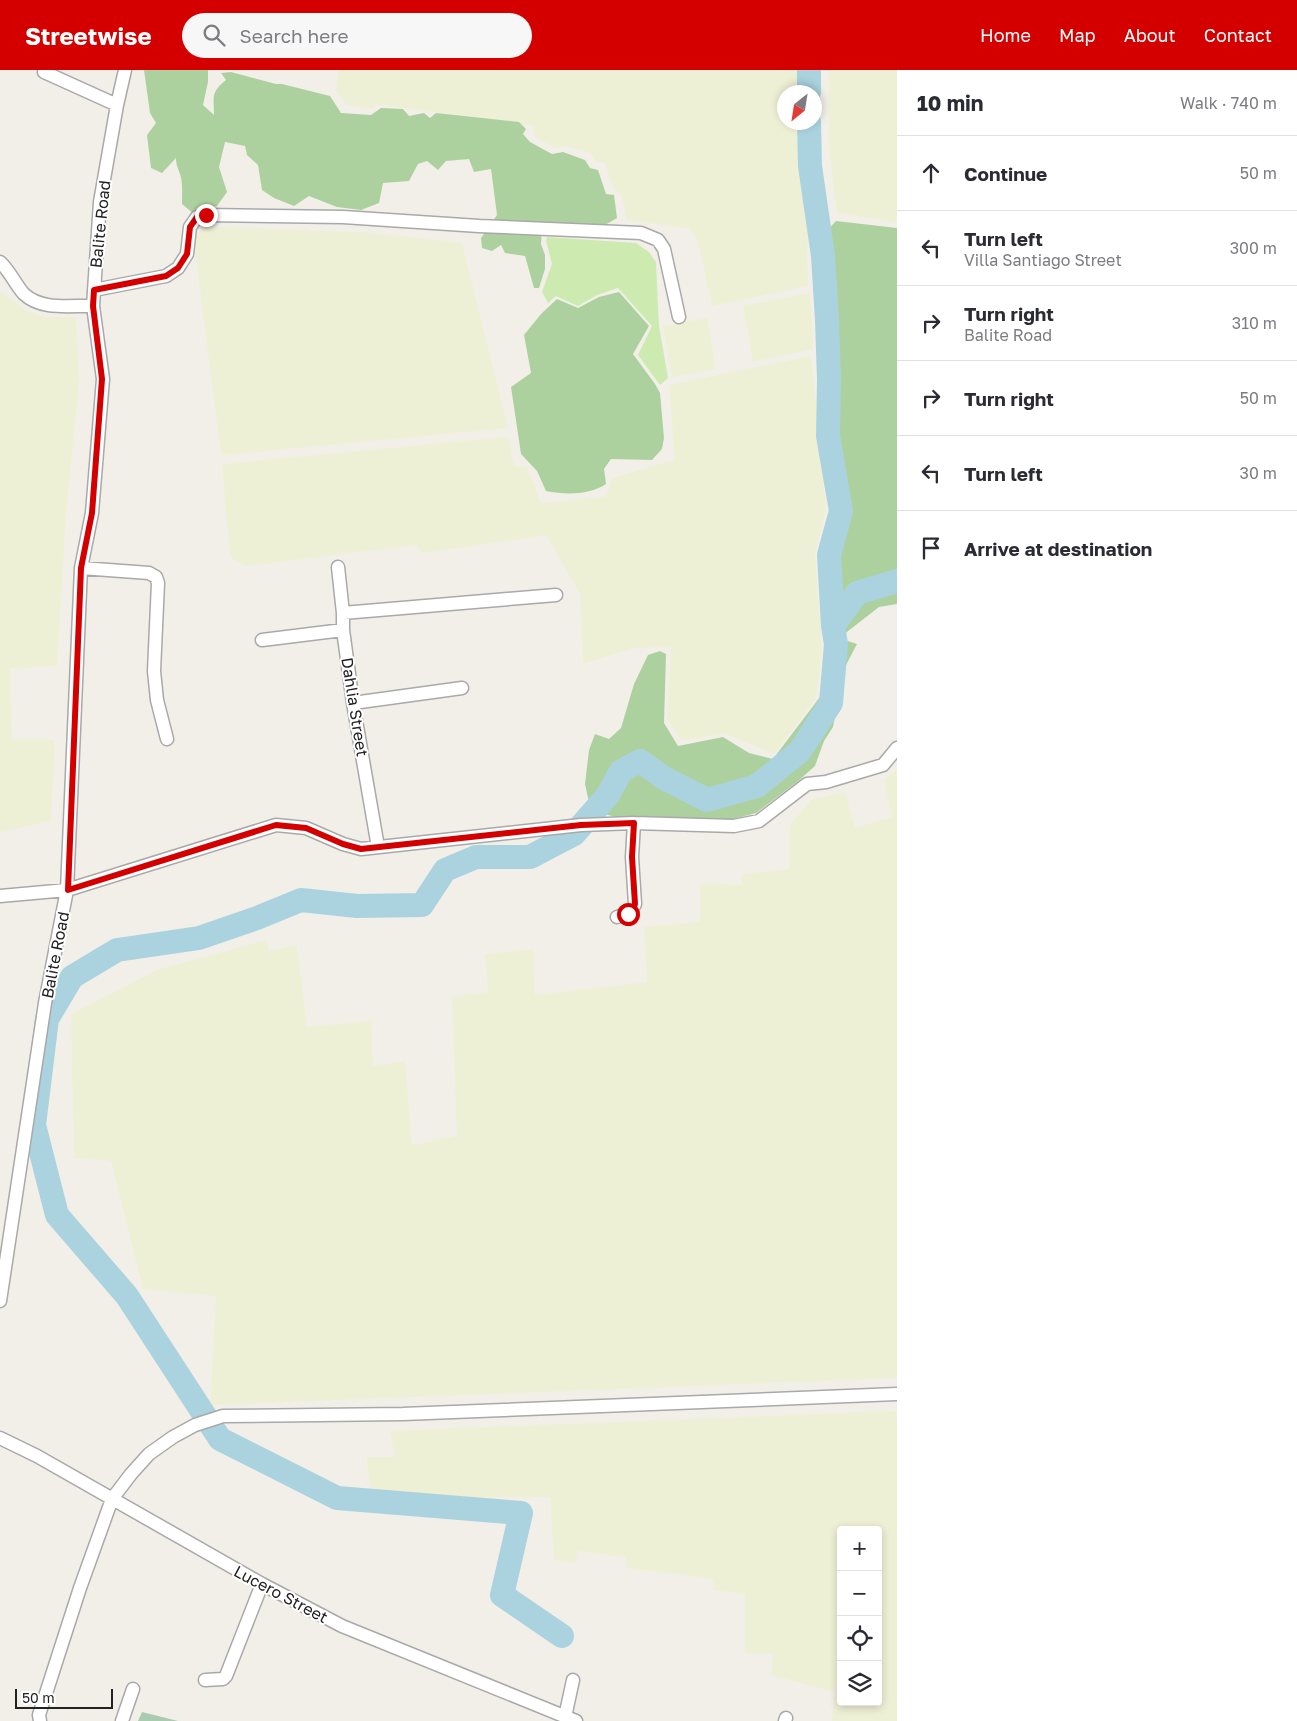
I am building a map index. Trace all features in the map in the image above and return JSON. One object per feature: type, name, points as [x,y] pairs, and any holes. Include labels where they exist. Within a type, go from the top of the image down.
[{"type":"street","name":"Balite Road","points":[[0,1301],[6,1227],[45,1003],[68,890],[81,568],[92,513],[102,379],[93,306],[100,202],[124,70]]},
{"type":"street","points":[[44,72],[117,105]]},
{"type":"street","points":[[94,290],[166,276],[178,268],[187,254],[190,227],[197,217],[206,215],[343,217],[479,226],[641,233],[658,240],[664,249],[679,317]]},
{"type":"street","points":[[0,262],[24,293],[33,300],[44,305],[93,306]]},
{"type":"street","points":[[81,568],[149,573],[156,577],[158,583],[155,687],[167,739]]},
{"type":"street","name":"Dahlia Street","points":[[338,568],[343,630],[353,703],[378,847]]},
{"type":"street","points":[[343,613],[556,595]]},
{"type":"street","points":[[262,640],[343,630]]},
{"type":"street","points":[[353,703],[462,688]]},
{"type":"street","points":[[0,896],[68,890],[276,825],[306,828],[343,844],[361,849],[581,825],[634,823],[734,826],[760,821],[807,784],[826,782],[883,766],[897,748]]},
{"type":"street","points":[[617,917],[632,911],[635,904],[632,857],[634,823]]},
{"type":"street","points":[[40,1721],[39,1715],[80,1588],[112,1499],[149,1454],[172,1437],[195,1425],[223,1416],[402,1414],[897,1394]]},
{"type":"street","name":"Lucero Street","points":[[0,1438],[37,1456],[262,1584],[342,1626],[571,1719]]},
{"type":"street","points":[[205,1680],[223,1679],[226,1676],[262,1584]]},
{"type":"street","points":[[571,1719],[573,1680]]},
{"type":"street","points":[[122,1721],[133,1689]]},
{"type":"green space","points":[[144,70],[208,70],[208,82],[203,105],[214,115],[215,92],[226,80],[221,73],[231,72],[330,96],[341,113],[371,115],[381,108],[403,109],[409,116],[424,113],[430,118],[436,113],[519,122],[526,129],[523,134],[530,142],[552,154],[563,152],[585,160],[590,168],[598,170],[606,194],[614,195],[617,218],[605,225],[542,225],[541,244],[545,255],[545,269],[539,288],[534,288],[525,256],[505,253],[501,245],[492,251],[482,248],[481,238],[497,215],[491,169],[474,172],[469,159],[446,161],[438,170],[427,161],[418,164],[409,181],[383,183],[379,203],[361,210],[337,207],[309,196],[294,206],[274,198],[262,190],[258,165],[247,155],[245,146],[225,142],[219,167],[227,192],[217,206],[194,214],[182,204],[182,181],[176,158],[162,173],[151,168],[147,135],[156,123],[150,113]]},
{"type":"green space","points":[[338,70],[799,70],[800,85],[777,85],[777,130],[801,130],[803,163],[812,234],[807,246],[808,286],[712,306],[698,242],[689,228],[627,220],[621,194],[614,189],[604,162],[596,162],[590,153],[565,146],[555,148],[533,136],[534,126],[377,104],[373,109],[347,105],[336,92]]},
{"type":"green space","points":[[829,70],[897,70],[897,222],[837,213],[829,149]]},
{"type":"green space","points":[[836,221],[897,228],[897,604],[879,607],[843,635],[828,638],[820,559],[832,513],[813,245]]},
{"type":"green space","points":[[206,227],[362,232],[462,243],[508,428],[221,455],[193,235]]},
{"type":"green space","points":[[547,237],[636,243],[649,252],[656,262],[659,326],[668,378],[660,385],[638,355],[652,326],[618,288],[597,295],[578,306],[556,296],[548,303],[542,292],[552,264],[546,241]]},
{"type":"green space","points":[[0,291],[26,311],[45,317],[76,317],[79,382],[66,513],[57,666],[10,668],[12,740],[55,740],[51,821],[0,832]]},
{"type":"green space","points":[[619,292],[649,326],[633,354],[660,393],[664,438],[662,449],[652,460],[611,459],[604,469],[606,484],[600,488],[585,492],[569,493],[546,491],[537,471],[521,454],[511,387],[531,373],[524,335],[541,314],[557,299],[578,308],[599,297]]},
{"type":"green space","points":[[810,293],[813,349],[753,362],[743,306]]},
{"type":"green space","points":[[707,318],[716,369],[672,377],[663,326]]},
{"type":"green space","points":[[811,356],[826,508],[815,554],[822,652],[816,698],[774,754],[726,734],[681,740],[667,719],[671,647],[634,648],[583,664],[580,594],[546,535],[422,553],[417,545],[245,566],[230,557],[222,464],[508,437],[514,466],[527,467],[541,503],[606,497],[612,478],[675,460],[669,385]]},
{"type":"green space","points":[[848,641],[857,644],[845,667],[833,727],[824,741],[815,766],[756,813],[733,819],[625,819],[591,811],[585,784],[589,750],[595,734],[609,739],[621,728],[634,684],[648,655],[660,651],[666,654],[664,723],[678,746],[723,737],[749,753],[773,759],[820,697],[825,656],[829,655],[830,649]]},
{"type":"green space","points":[[897,769],[897,1378],[210,1405],[216,1296],[143,1289],[111,1161],[74,1158],[71,1014],[157,970],[266,940],[269,951],[297,945],[307,1027],[371,1021],[373,1066],[405,1061],[412,1145],[457,1136],[452,997],[488,992],[485,954],[533,949],[535,995],[647,982],[644,927],[700,922],[700,884],[741,885],[742,874],[789,869],[790,825],[811,800],[845,792],[855,828],[892,817],[884,779]]},
{"type":"green space","points":[[897,1411],[897,1721],[832,1721],[835,1692],[771,1675],[773,1654],[745,1653],[745,1594],[714,1590],[713,1579],[627,1568],[626,1557],[577,1551],[576,1563],[554,1560],[550,1497],[372,1497],[366,1457],[395,1457],[390,1431]]},
{"type":"green space","points":[[142,1712],[178,1721],[138,1721]]},
{"type":"waterway","points":[[809,70],[809,85]]},
{"type":"waterway","points":[[562,1636],[502,1595],[521,1513],[337,1498],[220,1439],[127,1296],[57,1215],[34,1125],[47,1019],[72,977],[117,950],[199,938],[257,918],[301,900],[357,906],[422,905],[445,870],[476,857],[530,857],[574,834],[608,795],[621,771],[640,761],[664,778],[707,800],[757,786],[800,751],[831,703],[836,644],[833,626],[829,555],[841,511],[828,436],[827,320],[823,256],[810,166],[809,130]]},
{"type":"waterway","points":[[833,626],[857,593],[897,581]]},
{"type":"route","points":[[206,215],[197,217],[190,227],[187,254],[178,268],[166,276],[94,290],[93,306],[102,379],[92,513],[81,568],[68,890],[276,825],[306,828],[343,844],[361,849],[581,825],[634,823],[632,857],[635,904],[632,911],[628,914]]}]
